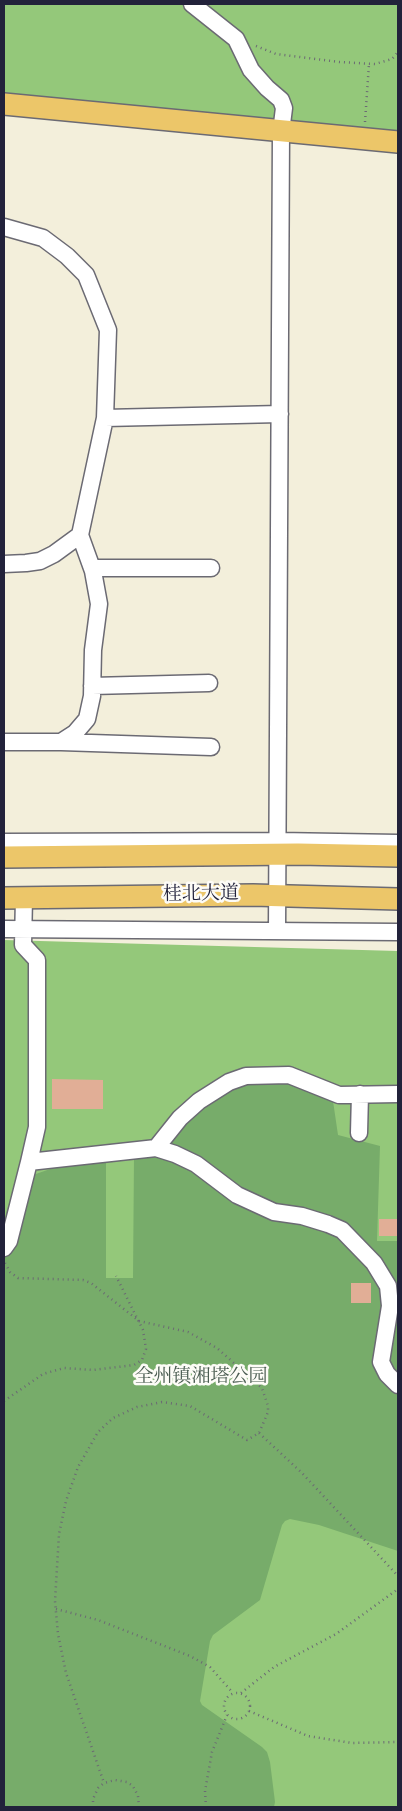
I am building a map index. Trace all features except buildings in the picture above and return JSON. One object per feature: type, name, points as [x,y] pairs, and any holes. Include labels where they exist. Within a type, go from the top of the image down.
[{"type":"main road","points":[[4,104],[398,142]]},
{"type":"main road","points":[[4,857],[279,848],[398,856]]},
{"type":"main road","name":"桂北大道","points":[[14,898],[278,896],[398,899]]},
{"type":"street","points":[[192,4],[236,38],[251,70],[283,104],[284,109],[281,132],[279,848],[277,931]]},
{"type":"street","points":[[4,227],[43,238],[67,256],[86,275],[108,330],[105,418],[80,535],[92,568],[99,604],[92,650],[90,708],[87,719],[76,733],[61,742]]},
{"type":"street","points":[[105,418],[280,414]]},
{"type":"street","points":[[4,564],[26,564],[40,561],[54,554],[80,535]]},
{"type":"street","points":[[92,568],[211,568]]},
{"type":"street","points":[[92,686],[209,684]]},
{"type":"street","points":[[4,742],[211,747]]},
{"type":"street","points":[[4,842],[279,848],[398,843]]},
{"type":"street","points":[[4,1248],[8,1241],[37,1127],[37,960],[23,945],[23,929],[14,898]]},
{"type":"street","points":[[4,929],[398,932]]},
{"type":"street","points":[[156,1148],[180,1118],[198,1101],[229,1082],[246,1076],[289,1075],[339,1095],[398,1094]]},
{"type":"street","points":[[360,1094],[360,1133]]},
{"type":"street","points":[[29,1162],[156,1148],[196,1164],[237,1195],[274,1212],[302,1216],[342,1230],[374,1263],[388,1286],[390,1306],[381,1362],[387,1374],[398,1385]]},
{"type":"path","points":[[236,38],[276,54],[369,64],[384,63],[392,59],[398,52]]},
{"type":"path","points":[[364,139],[369,64]]},
{"type":"path","points":[[4,1260],[10,1272],[18,1278],[83,1280],[91,1283],[139,1321],[188,1332],[217,1348],[262,1388],[268,1406],[268,1412],[259,1433],[248,1440],[190,1406],[162,1402],[137,1406],[113,1418],[98,1432],[78,1467],[66,1501],[59,1534],[56,1609],[58,1634],[66,1673],[104,1783]]},
{"type":"path","points":[[4,1401],[43,1374],[64,1368],[93,1370],[134,1365],[142,1360],[146,1350],[143,1330],[116,1276]]},
{"type":"path","points":[[259,1433],[302,1473],[398,1576]]},
{"type":"path","points":[[241,1693],[248,1699],[250,1707],[247,1715],[235,1719],[227,1715],[225,1711],[224,1703],[229,1695],[241,1693],[274,1666],[336,1634],[398,1589]]},
{"type":"path","points":[[56,1609],[98,1620],[190,1656],[210,1667],[233,1693]]},
{"type":"path","points":[[249,1711],[308,1736],[352,1743],[398,1742]]},
{"type":"path","points":[[206,1807],[205,1790],[212,1752],[227,1715]]},
{"type":"path","points":[[93,1807],[93,1799],[96,1792],[104,1783],[111,1780],[119,1780],[130,1784],[138,1796],[139,1807]]},
{"type":"green space","points":[[4,4],[398,4],[398,142],[4,104]]},
{"type":"green space","name":"全州镇湘塔公园","points":[[4,940],[398,951],[398,1807],[4,1807]]},
{"type":"green space","name":"全州镇湘塔公园","points":[[279,1080],[300,1086],[333,1101],[338,1135],[380,1146],[377,1241],[398,1241],[398,1551],[319,1525],[290,1519],[285,1521],[282,1525],[260,1600],[213,1635],[210,1641],[200,1701],[202,1705],[267,1752],[270,1762],[274,1807],[4,1807],[4,1256],[33,1175],[53,1168],[106,1161],[106,1278],[133,1278],[134,1157],[208,1103],[240,1085]]}]
